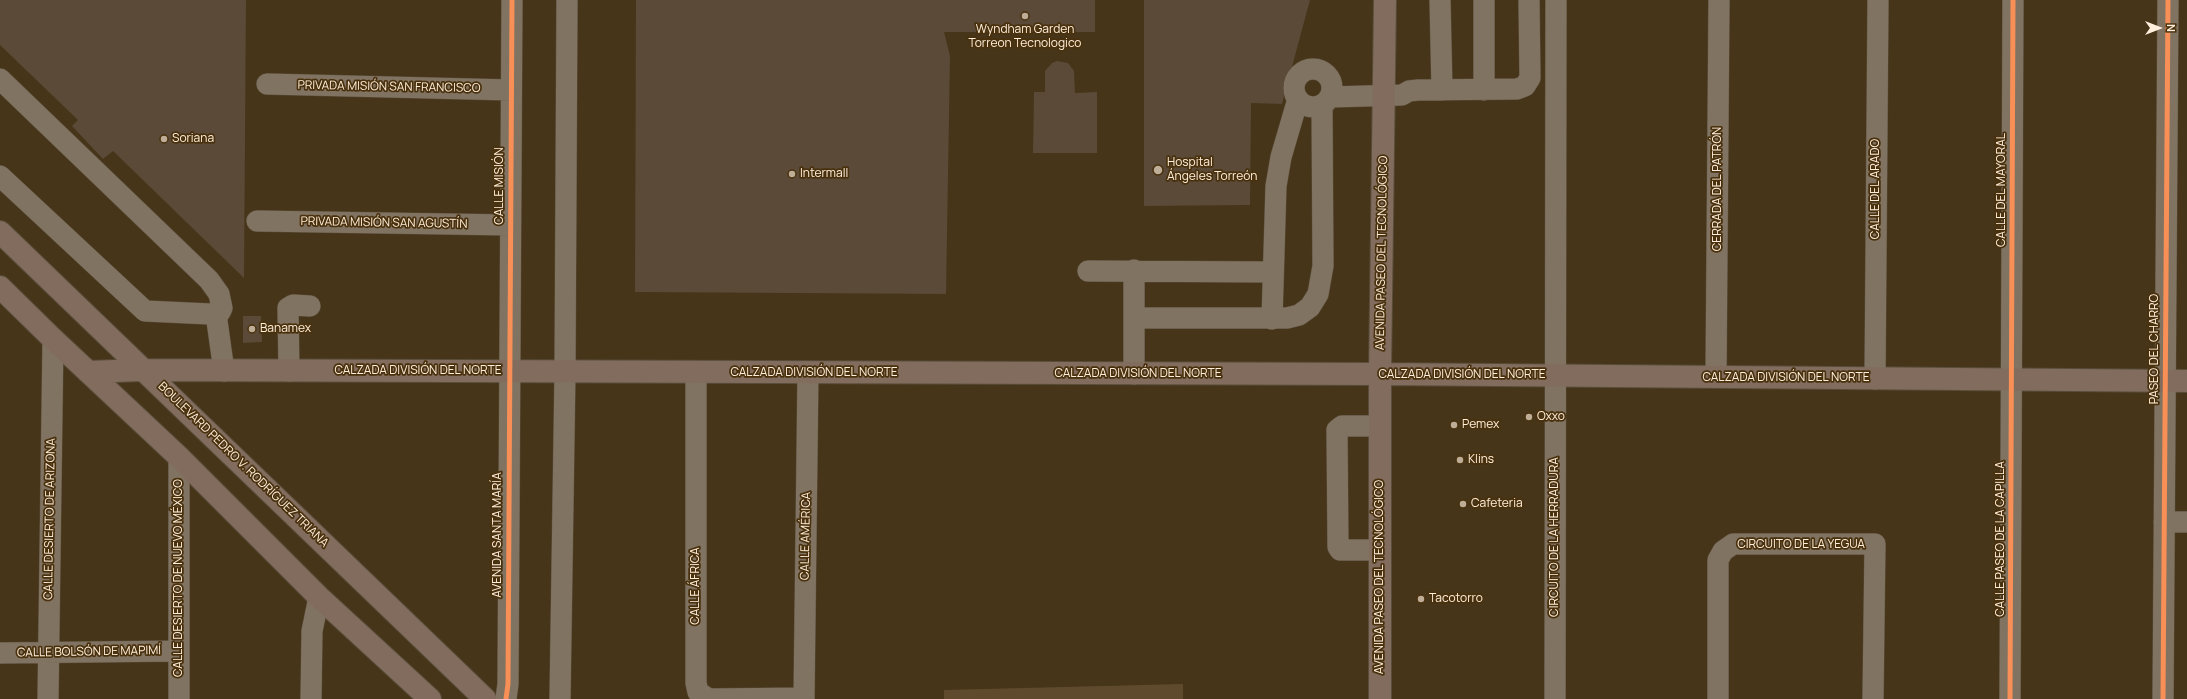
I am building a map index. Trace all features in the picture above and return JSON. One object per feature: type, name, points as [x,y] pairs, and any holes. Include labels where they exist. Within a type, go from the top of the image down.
[{"type":"main road","name":"AVENIDA PASEO DEL TECNOLÓGICO","points":[[1380,699],[1380,374],[1386,0]]},
{"type":"main road","name":"BOULEVARD PEDRO V. RODRÍGUEZ TRIANA","points":[[0,232],[143,370],[181,404],[485,699]]},
{"type":"main road","points":[[0,287],[53,339],[179,457],[319,596],[430,699]]},
{"type":"main road","name":"CALZADA DIVISIÓN DEL NORTE","points":[[88,372],[143,370],[1380,374],[2187,381]]},
{"type":"street","name":"CALLE MISIÓN","points":[[509,371],[512,0]]},
{"type":"street","points":[[560,699],[565,372],[566,0]]},
{"type":"street","points":[[1440,0],[1442,90]]},
{"type":"street","points":[[1484,0],[1484,90]]},
{"type":"street","points":[[1384,92],[1339,85],[1319,71],[1310,70],[1301,73],[1296,81],[1294,90],[1298,99],[1304,105],[1313,107],[1326,101],[1384,92],[1402,87],[1409,91],[1517,89],[1525,86],[1530,78],[1529,0]]},
{"type":"street","points":[[1555,376],[1556,0]]},
{"type":"street","name":"CERRADA DEL PATRÓN","points":[[1716,377],[1719,0]]},
{"type":"street","name":"CALLE DEL ARADO","points":[[1875,379],[1878,0]]},
{"type":"street","name":"CALLE DEL MAYORAL","points":[[2011,380],[2013,0]]},
{"type":"street","name":"PASEO DEL CHARRO","points":[[2163,699],[2168,0]]},
{"type":"street","points":[[1134,318],[1272,319],[1300,315],[1310,307],[1318,294],[1322,280],[1326,101],[1331,83],[1327,76]]},
{"type":"street","points":[[0,79],[208,280],[220,294],[222,308],[216,314],[145,310],[0,176]]},
{"type":"street","name":"PRIVADA MISIÓN SAN FRANCISCO","points":[[267,84],[511,90]]},
{"type":"street","points":[[1272,319],[1272,272],[1276,186],[1281,157],[1298,99]]},
{"type":"street","name":"PRIVADA MISIÓN SAN AGUSTÍN","points":[[257,221],[510,224]]},
{"type":"street","points":[[1088,270],[1272,272]]},
{"type":"street","points":[[1134,270],[1134,374]]},
{"type":"street","points":[[289,371],[288,308],[293,305],[310,306]]},
{"type":"street","points":[[216,314],[224,371]]},
{"type":"street","name":"CALLE DESIERTO DE ARIZONA","points":[[48,699],[53,339]]},
{"type":"street","name":"AVENIDA SANTA MARÍA","points":[[506,699],[508,684],[509,371]]},
{"type":"street","name":"CALLE ÁFRICA","points":[[696,372],[696,683],[698,692],[709,699],[804,698]]},
{"type":"street","name":"CALLE AMÉRICA","points":[[804,698],[808,372]]},
{"type":"street","name":"CIRCUITO DE LA HERRADURA","points":[[1555,376],[1555,699]]},
{"type":"street","name":"CALLE PASEO DE LA CAPILLA","points":[[2010,699],[2011,380]]},
{"type":"street","points":[[1380,426],[1342,426],[1337,430],[1338,547],[1340,550],[1380,550]]},
{"type":"street","name":"CALLE DESIERTO DE NUEVO MÉXICO","points":[[179,457],[179,699]]},
{"type":"street","points":[[2164,522],[2187,522]]},
{"type":"street","name":"CIRCUITO DE LA YEGUA","points":[[1718,699],[1718,560],[1723,551],[1733,544],[1875,544],[1873,699]]},
{"type":"street","points":[[311,699],[312,631],[319,596]]},
{"type":"street","name":"CALLE BOLSÓN DE MAPIMÍ","points":[[0,653],[179,651]]},
{"type":"shaded area","points":[[1183,684],[1183,699],[944,699],[944,690]]},
{"type":"building","name":"Soriana","points":[[0,0],[246,0],[244,278],[113,151],[103,159],[72,126],[78,120],[0,45]]},
{"type":"building","name":"Intermall","points":[[636,0],[1095,0],[1095,32],[944,32],[950,56],[946,294],[635,292]]},
{"type":"building","points":[[1144,0],[1310,0],[1282,104],[1251,103],[1250,205],[1144,206]]},
{"type":"building","points":[[1057,61],[1068,63],[1074,71],[1075,93],[1097,92],[1097,153],[1033,153],[1034,92],[1045,92],[1045,71],[1052,63]]},
{"type":"building","name":"Banamex","points":[[243,316],[261,316],[262,342],[243,343]]},
{"type":"cycle path","points":[[506,699],[508,684],[512,0]]},
{"type":"cycle path","points":[[2010,699],[2013,0]]},
{"type":"cycle path","points":[[2163,699],[2168,0]]},
{"type":"place","name":"Wyndham Garden Torreon Tecnologico","points":[[1025,16]]},
{"type":"place","name":"Soriana","points":[[164,139]]},
{"type":"place","name":"Hospital Ángeles Torreón","points":[[1158,170]]},
{"type":"place","name":"Intermall","points":[[792,174]]},
{"type":"place","name":"Banamex","points":[[252,329]]},
{"type":"place","name":"Oxxo","points":[[1529,417]]},
{"type":"place","name":"Pemex","points":[[1454,425]]},
{"type":"place","name":"Klins","points":[[1460,460]]},
{"type":"place","name":"Cafeteria","points":[[1463,504]]},
{"type":"place","name":"Tacotorro","points":[[1421,599]]}]
